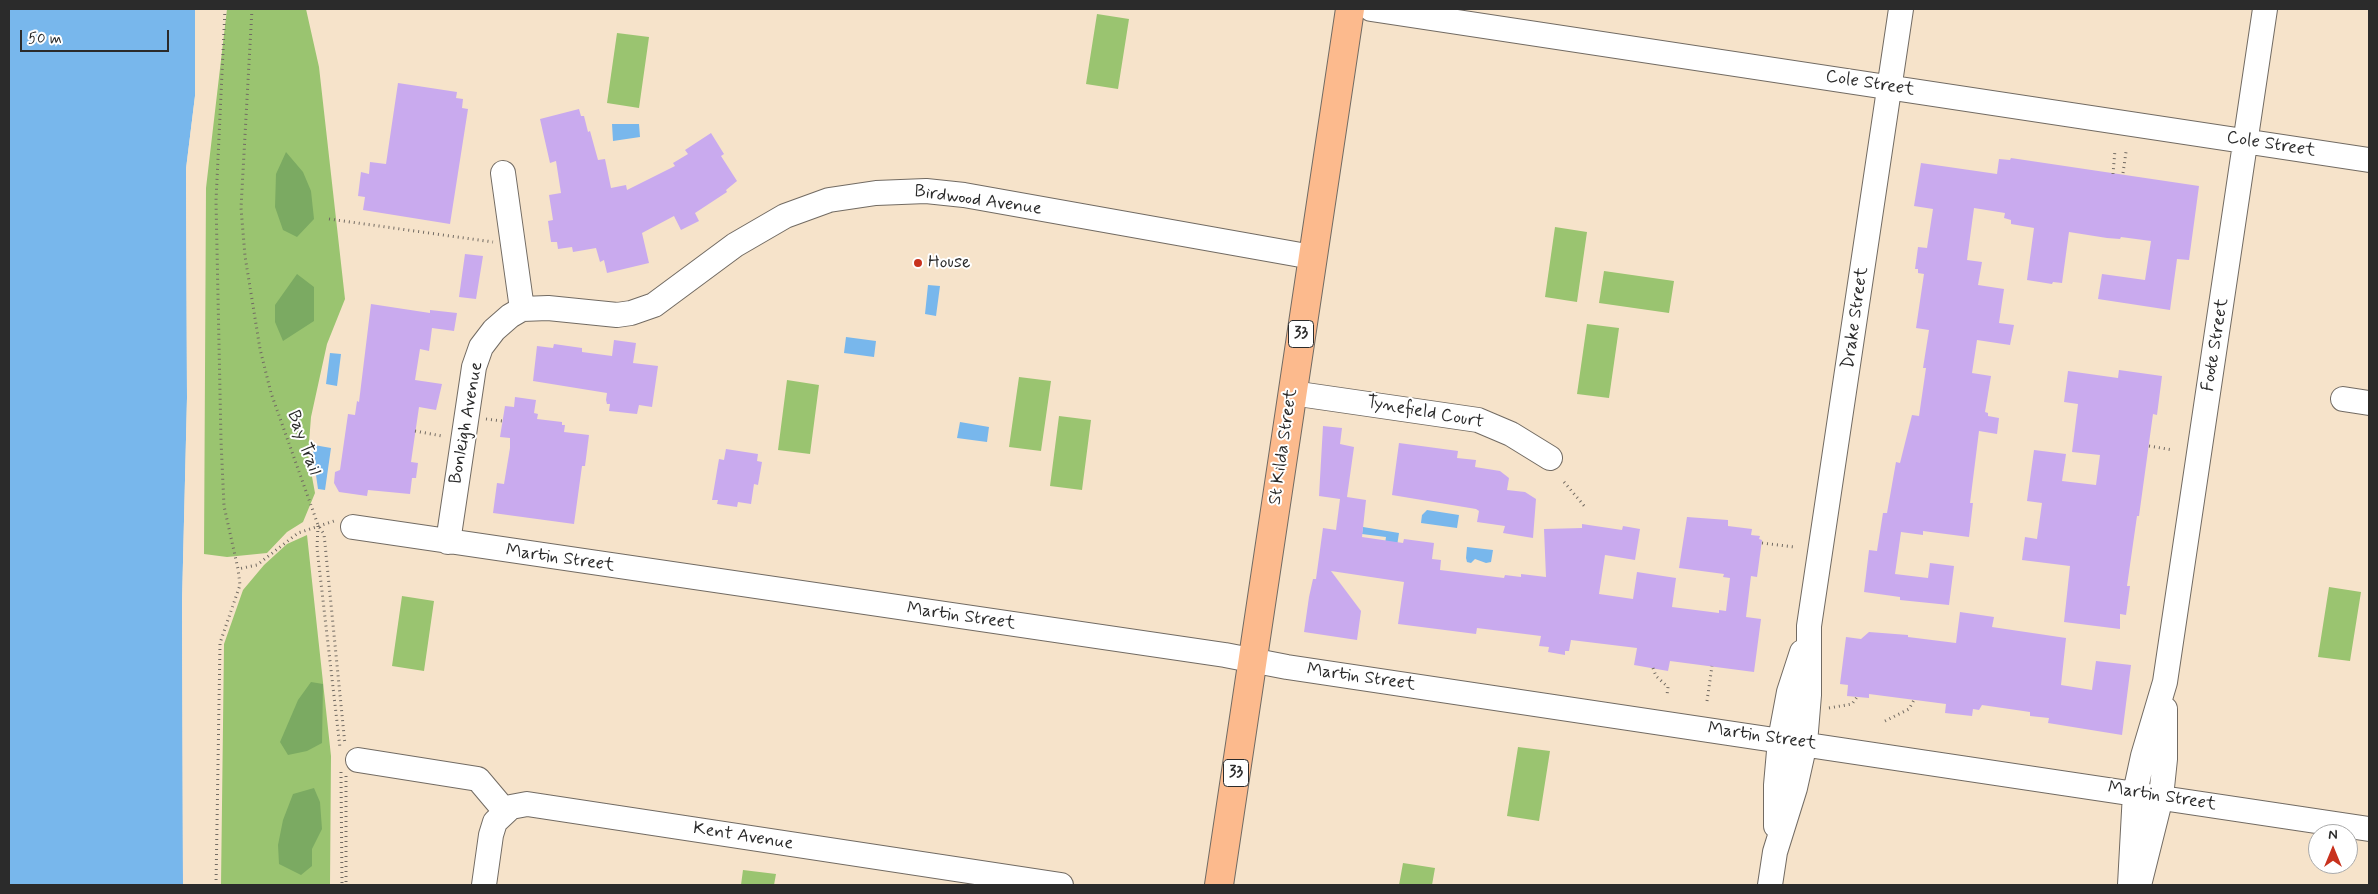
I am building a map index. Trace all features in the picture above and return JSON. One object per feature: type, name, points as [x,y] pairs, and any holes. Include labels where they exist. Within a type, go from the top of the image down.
[{"type":"main road","name":"St Kilda Street","points":[[1219,885],[1350,9]]},
{"type":"street","name":"Cole Street","points":[[1371,9],[2369,160]]},
{"type":"street","name":"Drake Street","points":[[1770,885],[1776,852],[1795,788],[1805,743],[1809,695],[1810,626],[1902,9]]},
{"type":"street","name":"Foote Street","points":[[2130,885],[2135,793],[2143,756],[2165,682],[2247,141],[2265,9]]},
{"type":"street","points":[[503,173],[522,309]]},
{"type":"street","name":"Birdwood Avenue","points":[[522,309],[548,308],[617,315],[631,313],[654,305],[736,245],[785,216],[829,200],[876,193],[926,191],[964,196],[1312,257]]},
{"type":"street","name":"Bonleigh Avenue","points":[[448,542],[474,367],[481,347],[494,330],[510,316],[522,309]]},
{"type":"street","name":"Tynefield Court","points":[[1292,393],[1478,420],[1511,434],[1550,458]]},
{"type":"street","points":[[2343,399],[2369,403]]},
{"type":"street","name":"Martin Street","points":[[353,527],[1253,660],[1287,667],[1805,743],[2369,829]]},
{"type":"street","name":"Drake Street","points":[[1776,852],[1776,785],[1780,740],[1789,692],[1810,626]]},
{"type":"street","name":"Foote Street","points":[[2139,885],[2161,797],[2165,759],[2165,682]]},
{"type":"street","points":[[346,759],[478,779],[505,810],[495,822],[491,835],[484,885]]},
{"type":"street","name":"Kent Avenue","points":[[505,810],[517,805],[527,804],[1061,885]]},
{"type":"path","points":[[216,885],[220,643],[240,586],[224,506],[221,422],[216,201],[225,9]]},
{"type":"path","name":"Bay Trail","points":[[252,9],[241,208],[245,256],[260,349],[270,393],[318,525],[324,534],[346,759],[346,885]]},
{"type":"path","points":[[2113,174],[2115,150]]},
{"type":"path","points":[[2123,173],[2126,152]]},
{"type":"path","points":[[329,218],[513,245]]},
{"type":"path","points":[[415,431],[463,439]]},
{"type":"path","points":[[2149,446],[2173,450]]},
{"type":"path","points":[[1564,482],[1586,508]]},
{"type":"path","points":[[238,569],[257,565],[298,533],[318,525],[317,548],[346,759],[342,885]]},
{"type":"path","points":[[1762,543],[1794,547]]},
{"type":"path","points":[[1707,701],[1712,666]]},
{"type":"path","points":[[1653,668],[1656,676],[1668,688],[1667,695]]},
{"type":"path","points":[[1825,708],[1852,704],[1857,697]]},
{"type":"path","points":[[1885,721],[1909,709],[1914,700]]},
{"type":"green space","points":[[227,9],[306,9],[319,67],[345,299],[327,344],[311,417],[308,455],[315,493],[303,522],[287,532],[267,553],[227,557],[204,554],[206,188]]},
{"type":"green space","points":[[1097,14],[1129,19],[1118,89],[1086,84]]},
{"type":"green space","points":[[617,33],[649,37],[639,108],[607,103]]},
{"type":"green space","points":[[286,152],[303,172],[311,191],[314,219],[297,237],[283,230],[275,207],[276,174]]},
{"type":"green space","points":[[1555,227],[1587,232],[1577,302],[1545,297]]},
{"type":"green space","points":[[1604,271],[1674,281],[1669,313],[1599,303]]},
{"type":"green space","points":[[297,274],[314,287],[314,321],[283,341],[275,322],[275,305]]},
{"type":"green space","points":[[1587,324],[1619,328],[1609,398],[1577,394]]},
{"type":"green space","points":[[1019,377],[1051,381],[1041,451],[1009,447]]},
{"type":"green space","points":[[787,380],[819,385],[810,454],[778,450]]},
{"type":"green space","points":[[1059,416],[1091,420],[1082,490],[1050,486]]},
{"type":"green space","points":[[307,535],[331,756],[330,885],[221,885],[224,644],[243,590],[264,565],[287,544]]},
{"type":"green space","points":[[2329,587],[2361,592],[2350,661],[2318,657]]},
{"type":"green space","points":[[402,596],[434,601],[424,671],[392,666]]},
{"type":"green space","points":[[311,682],[323,684],[322,743],[307,751],[288,755],[280,742],[298,700]]},
{"type":"green space","points":[[1518,747],[1550,751],[1539,821],[1507,816]]},
{"type":"green space","points":[[314,788],[320,802],[322,829],[312,849],[312,866],[301,875],[279,864],[278,845],[283,820],[293,794]]},
{"type":"green space","points":[[1403,863],[1435,868],[1432,885],[1399,885]]},
{"type":"green space","points":[[743,870],[776,874],[774,885],[741,885]]},
{"type":"water","points":[[9,9],[195,9],[195,96],[186,169],[187,398],[182,603],[183,885],[9,885]]},
{"type":"water","points":[[612,124],[639,124],[640,137],[613,141]]},
{"type":"water","points":[[928,285],[940,286],[936,316],[925,314]]},
{"type":"water","points":[[846,337],[876,341],[874,357],[844,353]]},
{"type":"water","points":[[330,353],[341,354],[337,386],[326,384]]},
{"type":"water","points":[[960,422],[989,427],[987,442],[957,438]]},
{"type":"water","points":[[314,445],[331,448],[325,490],[318,489],[313,454]]},
{"type":"water","points":[[1427,510],[1459,515],[1457,528],[1421,523],[1422,515]]},
{"type":"water","points":[[1363,527],[1399,533],[1397,546],[1385,544],[1386,537],[1362,534]]},
{"type":"water","points":[[1467,547],[1493,550],[1491,562],[1486,563],[1475,559],[1471,563],[1467,562]]},
{"type":"pier","points":[[195,9],[197,9],[198,96],[188,170],[189,398],[185,603],[185,885],[183,885],[182,603],[187,398],[186,169],[195,96]]},
{"type":"building","points":[[398,83],[457,92],[456,98],[463,99],[462,108],[468,109],[450,224],[363,210],[365,197],[358,196],[361,172],[369,174],[370,162],[386,164]]},
{"type":"building","points":[[579,109],[581,116],[584,116],[588,132],[590,131],[598,160],[605,159],[611,188],[626,185],[627,190],[675,166],[673,163],[688,154],[685,150],[711,133],[724,154],[721,156],[737,181],[726,190],[727,192],[695,213],[699,221],[681,230],[674,216],[642,233],[649,263],[607,273],[604,260],[600,262],[596,248],[573,252],[572,247],[558,249],[557,242],[551,242],[548,221],[553,220],[549,195],[561,193],[556,161],[550,163],[540,119]]},
{"type":"building","points":[[2011,158],[2199,186],[2189,260],[2177,259],[2170,310],[2098,299],[2102,274],[2145,280],[2151,241],[2121,237],[2120,239],[2107,238],[2069,232],[2062,283],[2053,282],[2052,284],[2027,280],[2034,228],[2011,224],[2011,220],[2004,218],[2005,213],[1974,208],[1967,260],[1982,262],[1978,285],[2004,289],[1999,323],[2014,325],[2010,345],[1977,340],[1972,373],[1991,376],[1985,412],[1988,413],[1988,416],[1999,418],[1997,434],[1979,431],[1970,503],[1973,503],[1969,537],[1923,531],[1923,535],[1901,532],[1895,574],[1928,578],[1930,563],[1954,566],[1949,605],[1900,600],[1900,597],[1864,592],[1869,550],[1877,551],[1883,513],[1887,513],[1896,462],[1900,463],[1912,415],[1919,416],[1926,368],[1923,368],[1929,330],[1916,328],[1924,274],[1918,273],[1918,269],[1915,269],[1918,247],[1927,248],[1933,209],[1914,206],[1921,163],[1997,174],[1999,159],[2010,160]]},
{"type":"building","points":[[465,254],[483,256],[476,299],[459,297]]},
{"type":"building","points":[[371,304],[430,313],[430,310],[457,313],[454,331],[432,328],[429,351],[420,349],[415,380],[442,384],[436,410],[419,407],[411,462],[418,463],[416,478],[412,478],[410,494],[368,490],[367,496],[339,492],[334,483],[335,472],[340,470],[348,414],[355,415],[357,401],[359,402]]},
{"type":"building","points":[[614,340],[636,343],[633,363],[658,366],[652,407],[639,405],[637,414],[609,411],[610,404],[607,404],[606,400],[607,393],[533,381],[537,346],[553,348],[554,344],[582,348],[582,352],[612,356]]},
{"type":"building","points":[[2119,370],[2162,376],[2157,415],[2153,414],[2139,516],[2137,516],[2127,586],[2130,586],[2126,615],[2120,614],[2120,629],[2064,622],[2070,566],[2022,560],[2025,537],[2037,539],[2042,503],[2027,501],[2034,450],[2066,454],[2062,481],[2096,485],[2100,455],[2072,452],[2078,404],[2064,402],[2068,371],[2118,378]]},
{"type":"building","points":[[515,397],[536,400],[534,413],[538,414],[537,419],[562,422],[562,425],[565,425],[564,432],[589,435],[585,466],[582,466],[574,524],[493,513],[497,483],[504,484],[510,448],[510,438],[500,437],[505,406],[514,407]]},
{"type":"building","points":[[1323,426],[1342,428],[1340,444],[1354,447],[1347,497],[1366,500],[1362,537],[1403,543],[1404,539],[1434,543],[1432,559],[1441,560],[1440,570],[1504,578],[1505,575],[1521,577],[1521,574],[1546,577],[1544,529],[1582,528],[1582,524],[1622,530],[1623,526],[1640,529],[1635,560],[1605,555],[1599,594],[1633,599],[1637,572],[1676,578],[1672,607],[1719,613],[1719,610],[1726,611],[1730,578],[1723,577],[1724,574],[1679,568],[1687,517],[1728,520],[1728,526],[1752,529],[1751,535],[1760,536],[1759,539],[1762,540],[1757,577],[1751,576],[1746,617],[1761,619],[1754,672],[1670,661],[1668,671],[1634,665],[1637,648],[1571,640],[1569,651],[1565,651],[1565,655],[1548,652],[1549,647],[1539,646],[1541,636],[1477,628],[1476,634],[1398,624],[1404,582],[1331,571],[1361,611],[1357,640],[1304,632],[1313,579],[1316,579],[1323,528],[1336,530],[1340,499],[1319,496]]},
{"type":"building","points":[[1399,443],[1458,451],[1457,458],[1476,460],[1475,467],[1500,471],[1509,478],[1507,490],[1525,492],[1536,499],[1533,538],[1503,533],[1505,526],[1477,522],[1479,511],[1476,509],[1392,495]]},
{"type":"building","points":[[726,449],[758,454],[757,461],[762,462],[758,485],[754,484],[751,504],[738,502],[737,507],[717,504],[718,500],[712,500],[719,459],[724,460]]},
{"type":"building","points":[[1960,612],[1994,617],[1992,627],[2066,638],[2061,685],[2092,690],[2096,661],[2131,665],[2122,735],[2048,723],[2049,718],[2030,716],[2030,712],[1982,705],[1979,710],[1973,709],[1972,716],[1945,713],[1946,704],[1869,694],[1869,698],[1847,696],[1848,685],[1840,684],[1846,637],[1861,639],[1869,632],[1908,635],[1908,637],[1956,643]]},
{"type":"place","name":"House","points":[[918,263]]}]
